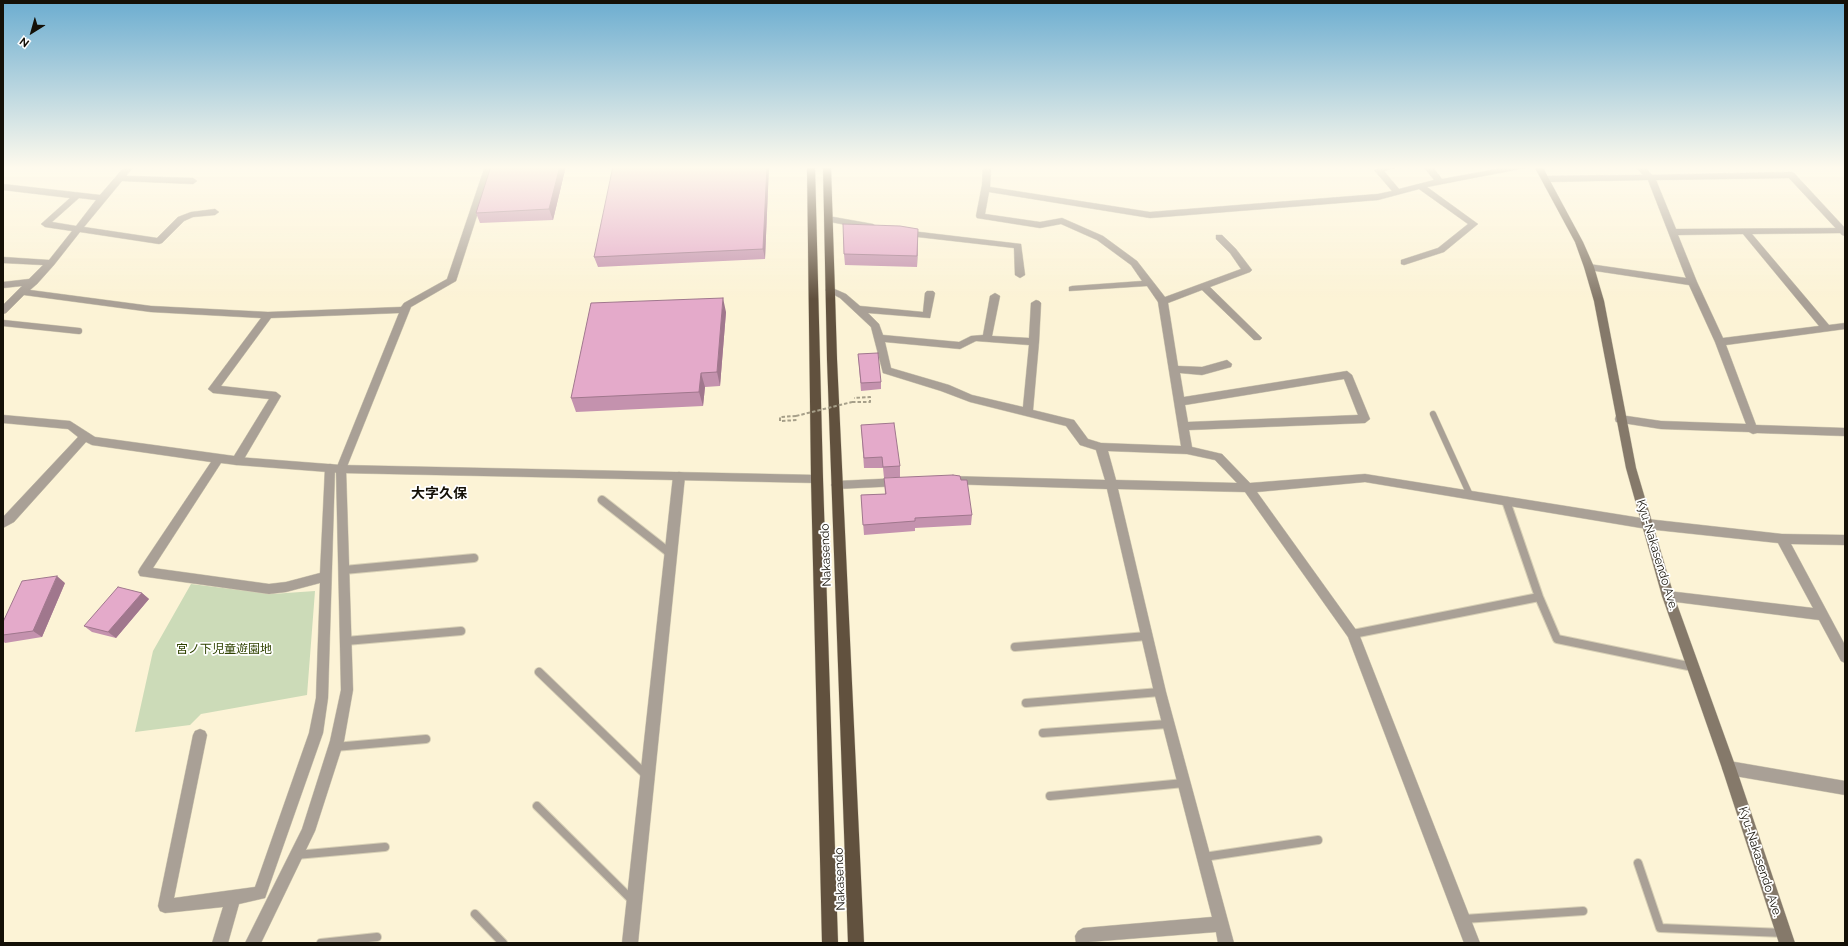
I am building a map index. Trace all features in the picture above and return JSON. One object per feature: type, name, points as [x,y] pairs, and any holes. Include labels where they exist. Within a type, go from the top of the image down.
[{"type":"highway","name":"Nakasendo","points":[[812,210],[817,479],[830,943]]},
{"type":"highway","name":"Nakasendo","points":[[828,210],[837,485],[856,943]]},
{"type":"main road","name":"Kyu-Nakasendo Ave.","points":[[1562,210],[1579,242],[1589,267],[1599,301],[1620,418],[1631,468],[1668,596],[1729,768],[1785,938]]},
{"type":"street","points":[[60,210],[44,224],[159,241],[181,219],[191,215],[215,212]]},
{"type":"street","points":[[3,311],[34,282],[51,263],[93,210]]},
{"type":"street","points":[[260,893],[316,733],[322,698],[327,576],[336,469],[407,305],[451,281],[474,210]]},
{"type":"street","points":[[981,210],[980,216],[1040,225],[1062,221],[1100,238],[1134,263],[1163,301],[1186,450]]},
{"type":"street","points":[[1114,210],[1150,216],[1220,210]]},
{"type":"street","points":[[1404,262],[1441,250],[1474,224],[1454,210]]},
{"type":"street","points":[[1664,210],[1692,282],[1720,342],[1753,430]]},
{"type":"street","points":[[1824,210],[1843,231]]},
{"type":"street","points":[[828,219],[882,229]]},
{"type":"street","points":[[1745,231],[1826,328]]},
{"type":"street","points":[[1673,232],[1843,231]]},
{"type":"street","points":[[897,232],[1018,246],[1020,275]]},
{"type":"street","points":[[1163,301],[1247,270],[1233,251],[1219,237]]},
{"type":"street","points":[[3,260],[51,263]]},
{"type":"street","points":[[1589,267],[1692,282]]},
{"type":"street","points":[[3,285],[34,282]]},
{"type":"street","points":[[1072,288],[1150,283]]},
{"type":"street","points":[[1204,286],[1257,338]]},
{"type":"street","points":[[830,290],[843,296],[876,326],[887,370],[945,388],[970,398],[1070,423],[1084,442],[1101,447],[1186,450],[1218,457],[1248,488],[1353,634],[1472,943]]},
{"type":"street","points":[[22,292],[151,309],[268,315],[405,310]]},
{"type":"street","points":[[858,309],[927,316],[930,293]]},
{"type":"street","points":[[987,339],[995,296]]},
{"type":"street","points":[[1028,413],[1036,303]]},
{"type":"street","points":[[237,461],[276,396],[212,389],[268,315]]},
{"type":"street","points":[[1720,342],[1845,326]]},
{"type":"street","points":[[879,338],[960,346],[974,338],[1034,342]]},
{"type":"street","points":[[1174,369],[1202,371],[1227,364]]},
{"type":"street","points":[[1179,402],[1347,375],[1364,419],[1183,426]]},
{"type":"street","points":[[1620,418],[1660,425],[1753,430],[1845,432]]},
{"type":"street","points":[[3,419],[70,425],[92,441],[218,459],[336,469],[817,479]]},
{"type":"street","points":[[3,523],[10,519],[85,436]]},
{"type":"street","points":[[1101,447],[1112,485],[1168,724],[1226,943]]},
{"type":"street","points":[[218,459],[144,572],[269,589],[286,587],[327,576]]},
{"type":"street","points":[[253,943],[308,831],[335,747],[347,690],[344,570],[336,469]]},
{"type":"street","points":[[630,943],[679,476]]},
{"type":"street","points":[[934,481],[957,480],[1248,488],[1365,478],[1646,524],[1782,538],[1845,540]]},
{"type":"street","points":[[837,485],[912,482]]},
{"type":"street","points":[[1782,538],[1845,657]]},
{"type":"street","points":[[1668,596],[1824,615]]},
{"type":"street","points":[[200,735],[165,906],[233,898],[260,893]]},
{"type":"street","points":[[1729,768],[1845,788]]},
{"type":"street","points":[[260,893],[270,907]]},
{"type":"street","points":[[220,943],[233,898]]},
{"type":"street","points":[[1084,943],[1084,936],[1221,924]]},
{"type":"lane","points":[[3,323],[79,331]]},
{"type":"lane","points":[[1433,414],[1470,495]]},
{"type":"lane","points":[[602,500],[671,554]]},
{"type":"lane","points":[[1506,501],[1539,597],[1557,639],[1693,667]]},
{"type":"lane","points":[[344,570],[474,558]]},
{"type":"lane","points":[[1353,634],[1539,597]]},
{"type":"lane","points":[[346,641],[461,631]]},
{"type":"lane","points":[[1014,647],[1147,636]]},
{"type":"lane","points":[[540,672],[648,777]]},
{"type":"lane","points":[[1026,703],[1160,692]]},
{"type":"lane","points":[[1043,733],[1168,724]]},
{"type":"lane","points":[[335,747],[426,739]]},
{"type":"lane","points":[[1050,796],[1184,783]]},
{"type":"lane","points":[[537,806],[635,902]]},
{"type":"lane","points":[[1204,857],[1318,840]]},
{"type":"lane","points":[[296,855],[385,847]]},
{"type":"lane","points":[[1638,863],[1660,928],[1785,938]]},
{"type":"lane","points":[[1464,919],[1583,911]]},
{"type":"lane","points":[[475,914],[503,943]]},
{"type":"lane","points":[[321,943],[378,937]]},
{"type":"path","points":[[798,420],[780,421],[780,417],[796,416],[852,402],[870,402],[870,398],[854,398]]},
{"type":"green space","name":"宮ノ下児童遊園地","points":[[191,584],[272,594],[315,591],[307,695],[201,714],[190,725],[135,732],[153,651]]},
{"type":"building","points":[[477,210],[528,210],[476,213]]},
{"type":"building","points":[[604,210],[765,210],[763,249],[594,257]]},
{"type":"building","points":[[843,224],[900,226],[918,229],[917,256],[844,254]]},
{"type":"building","points":[[723,298],[717,372],[701,373],[699,392],[571,398],[591,303]]},
{"type":"building","points":[[878,353],[881,382],[861,383],[858,354]]},
{"type":"building","points":[[894,423],[900,466],[883,467],[882,457],[864,458],[861,425]]},
{"type":"building","points":[[960,476],[961,480],[967,480],[972,515],[915,518],[915,521],[863,525],[861,495],[886,494],[884,478]]},
{"type":"building","points":[[57,576],[33,631],[3,635],[3,622],[22,581]]},
{"type":"building","points":[[118,587],[142,593],[108,632],[84,626]]},
{"type":"district","name":"大字久保","points":[[439,494]]}]
